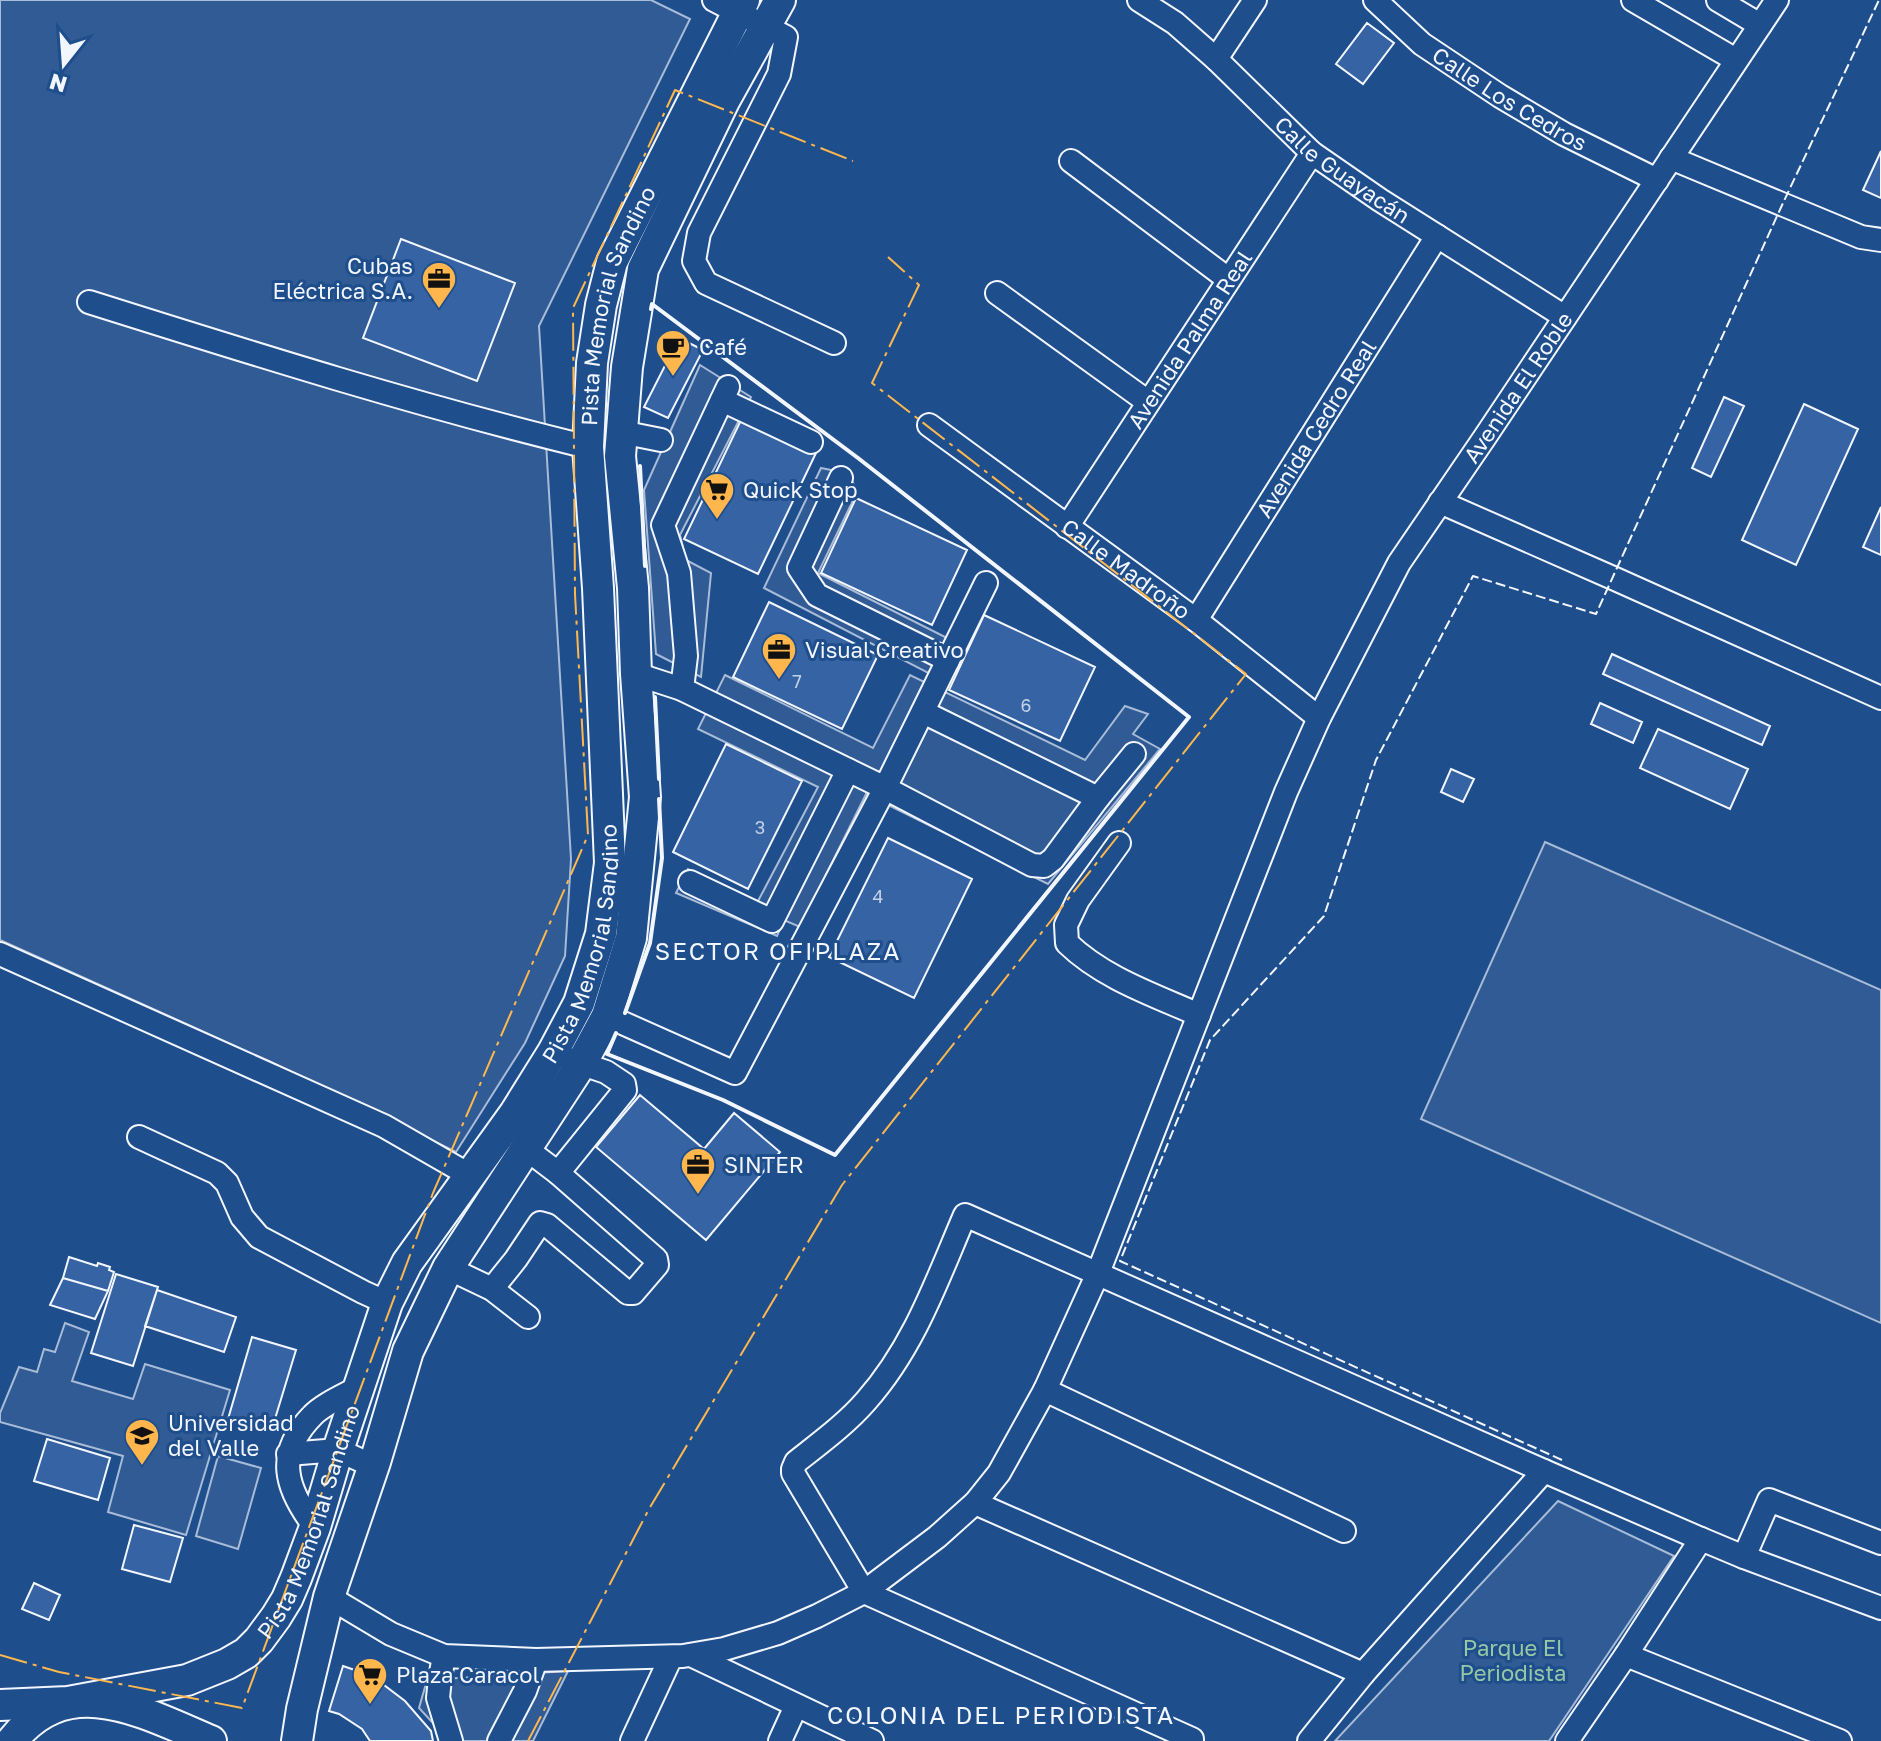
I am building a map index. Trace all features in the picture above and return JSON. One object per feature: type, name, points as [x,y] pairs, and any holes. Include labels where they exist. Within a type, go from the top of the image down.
[{"type":"main road","name":"Pista Memorial Sandino","points":[[68,1702],[187,1680],[218,1669],[246,1653],[268,1628],[287,1599],[315,1527],[387,1303],[407,1263],[515,1113],[579,1003],[601,934],[610,863],[598,588],[588,447],[592,363],[601,305],[612,262],[732,4]]},
{"type":"main road","name":"Pista Memorial Sandino","points":[[297,1741],[329,1597],[408,1351],[448,1268],[581,1064],[607,1016],[631,938],[645,797],[633,588],[620,456],[627,367],[643,269],[724,101],[773,13]]},
{"type":"main road","points":[[598,588],[609,604],[614,658],[636,674],[618,697],[615,710],[616,748],[607,773]]},
{"type":"main road","points":[[0,1705],[100,1701],[123,1706],[211,1741]]},
{"type":"main road","points":[[12,1741],[35,1717],[68,1702]]},
{"type":"street","name":"Calle Guayacán","points":[[1139,0],[1175,23],[1216,59],[1312,153],[1380,200],[1565,317]]},
{"type":"street","points":[[1216,59],[1255,0]]},
{"type":"street","name":"Calle Los Cedros","points":[[1375,0],[1422,44],[1500,96],[1564,134],[1657,180]]},
{"type":"street","points":[[1633,0],[1736,60]]},
{"type":"street","points":[[1718,0],[1760,25]]},
{"type":"street","name":"Avenida El Roble","points":[[444,1656],[536,1660],[681,1656],[728,1648],[778,1633],[864,1592],[937,1537],[975,1503],[1009,1457],[1045,1390],[1098,1273],[1286,792],[1319,718],[1399,563],[1777,0]]},
{"type":"street","points":[[732,4],[773,13],[786,37],[779,74],[699,233],[694,261],[706,283],[834,343]]},
{"type":"street","name":"Avenida Palma Real","points":[[1067,527],[1312,153]]},
{"type":"street","points":[[1671,158],[1861,237],[1881,240]]},
{"type":"street","points":[[1071,161],[1228,279]]},
{"type":"street","name":"Avenida Cedro Real","points":[[1196,620],[1437,236]]},
{"type":"street","points":[[997,293],[1148,402]]},
{"type":"street","points":[[89,302],[364,388],[491,424],[588,447]]},
{"type":"street","points":[[682,689],[686,656],[679,573],[663,525],[725,394],[811,442]]},
{"type":"street","name":"Calle Madroño","points":[[929,425],[1196,620],[1319,718]]},
{"type":"street","points":[[621,432],[661,440]]},
{"type":"street","points":[[841,478],[799,568],[817,595],[948,660]]},
{"type":"street","points":[[1440,502],[1881,698]]},
{"type":"street","points":[[607,1016],[735,1073],[885,788],[986,583]]},
{"type":"street","points":[[636,674],[682,689],[885,788],[1032,865],[1044,866],[1053,859],[1134,754]]},
{"type":"street","points":[[923,712],[1098,798]]},
{"type":"street","points":[[690,882],[772,921],[848,770]]},
{"type":"street","points":[[1119,843],[1078,900],[1066,925],[1067,943],[1083,958],[1130,985],[1199,1015]]},
{"type":"street","points":[[0,954],[384,1126],[471,1176]]},
{"type":"street","points":[[553,1052],[606,1072],[624,1084],[625,1090],[558,1173]]},
{"type":"street","points":[[139,1137],[217,1173],[227,1183],[242,1217],[259,1237],[387,1303]]},
{"type":"street","points":[[492,1289],[540,1223],[547,1225],[628,1293],[633,1293],[657,1265],[656,1259],[525,1148]]},
{"type":"street","points":[[1190,1741],[1192,1739],[864,1592],[795,1478],[793,1469],[796,1462],[854,1414],[885,1378],[913,1334],[965,1215],[1701,1539],[1881,1608]]},
{"type":"street","points":[[448,1268],[492,1289],[528,1317]]},
{"type":"street","points":[[315,1527],[294,1494],[288,1473],[288,1454],[314,1414],[361,1386]]},
{"type":"street","points":[[1045,1390],[1344,1531]]},
{"type":"street","points":[[288,1454],[338,1450],[373,1466]]},
{"type":"street","points":[[1309,1741],[1363,1674],[1544,1471]]},
{"type":"street","points":[[1744,1557],[1769,1500],[1881,1543]]},
{"type":"street","points":[[975,1503],[1363,1674]]},
{"type":"street","points":[[1567,1741],[1701,1539]]},
{"type":"street","points":[[329,1597],[391,1634],[444,1656],[438,1698],[451,1741]]},
{"type":"street","points":[[727,1672],[720,1661],[728,1648]]},
{"type":"street","points":[[1626,1655],[1840,1741]]},
{"type":"street","points":[[632,1741],[681,1656],[727,1672],[872,1741]]},
{"type":"street","points":[[499,1741],[525,1691],[536,1660]]},
{"type":"street","points":[[780,1741],[796,1706]]},
{"type":"shaded area","points":[[0,0],[651,0],[690,19],[539,326],[571,859],[565,956],[525,1043],[456,1152],[271,1062],[0,940]]},
{"type":"shaded area","points":[[700,365],[751,397],[680,535],[686,560],[711,573],[701,677],[656,654],[644,490]]},
{"type":"shaded area","points":[[821,468],[846,473],[858,490],[818,573],[953,641],[936,677],[764,588]]},
{"type":"shaded area","points":[[725,675],[873,748],[910,675],[1085,760],[1125,706],[1148,714],[1133,734],[1160,749],[1048,884],[866,794],[800,927],[784,920],[777,936],[676,893],[688,869],[757,903],[818,787],[698,729]]},
{"type":"shaded area","points":[[1545,842],[1881,990],[1881,1323],[1421,1119]]},
{"type":"shaded area","points":[[65,1323],[89,1332],[72,1381],[133,1399],[145,1364],[230,1390],[186,1535],[108,1512],[123,1456],[0,1422],[0,1413],[19,1367],[37,1372],[44,1349],[55,1352]]},
{"type":"shaded area","points":[[218,1456],[261,1468],[238,1549],[196,1536]]},
{"type":"shaded area","name":"Parque El Periodista","points":[[1558,1501],[1674,1556],[1549,1741],[1335,1741]]},
{"type":"shaded area","points":[[568,1671],[533,1741],[440,1741],[433,1723],[419,1708],[427,1680]]},
{"type":"building","points":[[1367,23],[1394,43],[1363,84],[1336,64]]},
{"type":"building","points":[[1881,151],[1881,198],[1863,190]]},
{"type":"building","name":"Cubas Eléctrica S.A.","points":[[401,239],[515,283],[477,381],[363,338]]},
{"type":"building","name":"Café","points":[[679,338],[703,350],[668,418],[644,407]]},
{"type":"building","points":[[1724,397],[1744,406],[1711,477],[1692,468]]},
{"type":"building","points":[[1804,404],[1858,429],[1796,565],[1742,540]]},
{"type":"building","points":[[742,418],[816,453],[758,574],[684,539]]},
{"type":"building","points":[[856,498],[967,550],[932,625],[821,573]]},
{"type":"building","points":[[1881,507],[1881,555],[1863,547]]},
{"type":"building","points":[[769,602],[878,655],[842,729],[733,677]]},
{"type":"building","points":[[984,615],[1095,667],[1060,741],[949,690]]},
{"type":"building","points":[[1612,654],[1770,726],[1762,745],[1603,674]]},
{"type":"building","points":[[1600,703],[1642,722],[1633,743],[1591,724]]},
{"type":"building","points":[[1658,729],[1748,769],[1730,809],[1640,768]]},
{"type":"building","points":[[726,744],[802,781],[748,889],[673,852]]},
{"type":"building","points":[[1451,769],[1474,779],[1463,802],[1441,792]]},
{"type":"building","points":[[888,838],[972,879],[914,998],[829,957]]},
{"type":"building","name":"SINTER","points":[[640,1095],[704,1149],[734,1113],[780,1152],[706,1240],[596,1147]]},
{"type":"building","points":[[69,1257],[110,1267],[109,1270],[114,1272],[108,1291],[63,1278]]},
{"type":"building","points":[[116,1274],[158,1287],[133,1366],[91,1353]]},
{"type":"building","points":[[63,1278],[108,1291],[95,1319],[50,1305]]},
{"type":"building","points":[[157,1290],[236,1317],[224,1352],[145,1326]]},
{"type":"building","points":[[252,1337],[296,1350],[271,1432],[228,1419]]},
{"type":"building","points":[[47,1439],[110,1458],[98,1500],[34,1481]]},
{"type":"building","points":[[134,1525],[183,1538],[170,1582],[122,1569]]},
{"type":"building","points":[[34,1583],[60,1595],[49,1620],[22,1609]]},
{"type":"building","name":"Plaza Caracol","points":[[343,1666],[372,1676],[405,1701],[431,1731],[433,1741],[370,1741],[362,1729],[329,1711]]},
{"type":"fence","points":[[1562,1460],[1120,1261],[1210,1040],[1324,916],[1376,760],[1473,576],[1596,614],[1879,0]]},
{"type":"wall","points":[[616,1033],[607,1054],[723,1100],[835,1155],[1189,717],[858,458],[652,304],[651,309]]},
{"type":"wall","points":[[640,466],[645,566]]},
{"type":"wall","points":[[655,697],[659,779]]},
{"type":"wall","points":[[625,1013],[650,943],[662,858],[659,799]]},
{"type":"power","points":[[0,1655],[59,1672],[242,1708],[433,1193],[588,835],[575,594],[573,308],[675,90],[853,161]]},
{"type":"power","points":[[528,1741],[649,1509],[842,1185],[1246,674],[872,383],[919,285],[888,257]]},
{"type":"place","name":"Cubas Eléctrica S.A.","points":[[439,310]]},
{"type":"place","name":"Café","points":[[673,378]]},
{"type":"place","name":"Quick Stop","points":[[717,521]]},
{"type":"place","name":"Visual Creativo","points":[[779,681]]},
{"type":"place","name":"SINTER","points":[[698,1196]]},
{"type":"place","name":"Universidad del Valle","points":[[142,1467]]},
{"type":"place","name":"Plaza Caracol","points":[[370,1706]]},
{"type":"district","name":"SECTOR OFIPLAZA","points":[[778,952]]},
{"type":"district","name":"COLONIA DEL PERIODISTA","points":[[1001,1716]]}]
